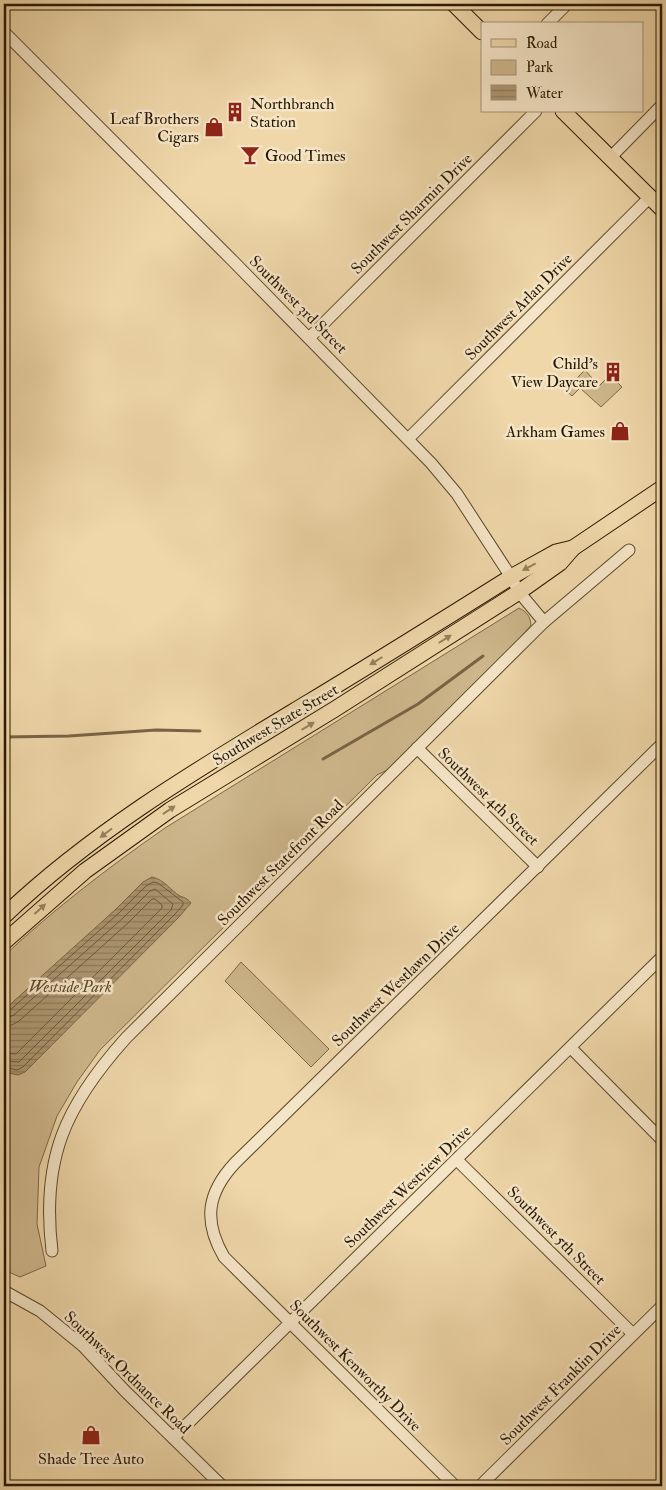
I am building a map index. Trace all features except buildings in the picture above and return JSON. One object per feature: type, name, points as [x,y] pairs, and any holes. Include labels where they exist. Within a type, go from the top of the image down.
[{"type":"main road","points":[[454,4],[481,31]]},
{"type":"main road","points":[[564,112],[662,209]]},
{"type":"main road","name":"Southwest State Street","points":[[4,942],[85,871],[170,810],[335,709],[519,592],[560,563],[573,548],[662,488]]},
{"type":"main road","name":"Southwest State Street","points":[[4,916],[22,898],[56,870],[150,801],[240,743],[511,577],[556,552],[573,548]]},
{"type":"street","points":[[549,22],[567,4]]},
{"type":"street","name":"Southwest 3rd Street","points":[[4,32],[409,438],[457,494],[519,592],[544,622]]},
{"type":"street","points":[[610,158],[662,105]]},
{"type":"street","name":"Southwest Sharmin Drive","points":[[309,338],[535,112]]},
{"type":"street","name":"Southwest Arlan Drive","points":[[409,438],[650,197]]},
{"type":"street","name":"Southwest Statefront Road","points":[[52,1250],[48,1205],[52,1167],[56,1150],[74,1107],[97,1072],[126,1038],[544,622],[629,550]]},
{"type":"street","name":"Southwest Westlawn Drive","points":[[234,1268],[224,1257],[217,1245],[211,1224],[211,1203],[215,1189],[222,1177],[662,744]]},
{"type":"street","name":"Southwest 4th Street","points":[[417,748],[538,867]]},
{"type":"street","name":"Southwest Westview Drive","points":[[173,1438],[662,957]]},
{"type":"street","points":[[571,1048],[662,1140]]},
{"type":"street","name":"Southwest 5th Street","points":[[457,1160],[634,1334]]},
{"type":"street","name":"Southwest Kenworthy Drive","points":[[234,1268],[454,1486]]},
{"type":"street","name":"Southwest Ordnance Road","points":[[4,1291],[40,1311],[83,1346],[222,1486]]},
{"type":"street","name":"Southwest Franklin Drive","points":[[480,1486],[662,1306]]},
{"type":"green space","points":[[585,370],[599,386],[610,375],[622,387],[601,407],[580,388],[572,396],[565,390]]},
{"type":"green space","name":"Westside Park","points":[[519,608],[528,615],[531,625],[520,638],[389,769],[377,775],[100,1050],[77,1082],[57,1116],[39,1167],[37,1224],[46,1266],[20,1277],[4,1270],[4,956],[82,889],[165,828]]},
{"type":"green space","points":[[241,962],[329,1049],[311,1067],[225,981]]},
{"type":"water","points":[[152,877],[160,880],[176,894],[191,903],[25,1072],[18,1075],[4,1072],[4,1010],[115,910],[143,882]]},
{"type":"waterway","points":[[323,759],[418,704],[483,656]]},
{"type":"waterway","points":[[4,737],[69,736],[156,730],[200,731]]},
{"type":"place","name":"Northbranch Station","points":[[235,112]]},
{"type":"place","name":"Leaf Brothers Cigars","points":[[214,127]]},
{"type":"place","name":"Good Times","points":[[250,155]]},
{"type":"place","name":"Child's View Daycare","points":[[613,372]]},
{"type":"place","name":"Arkham Games","points":[[620,431]]},
{"type":"place","name":"Shade Tree Auto","points":[[91,1435]]}]
